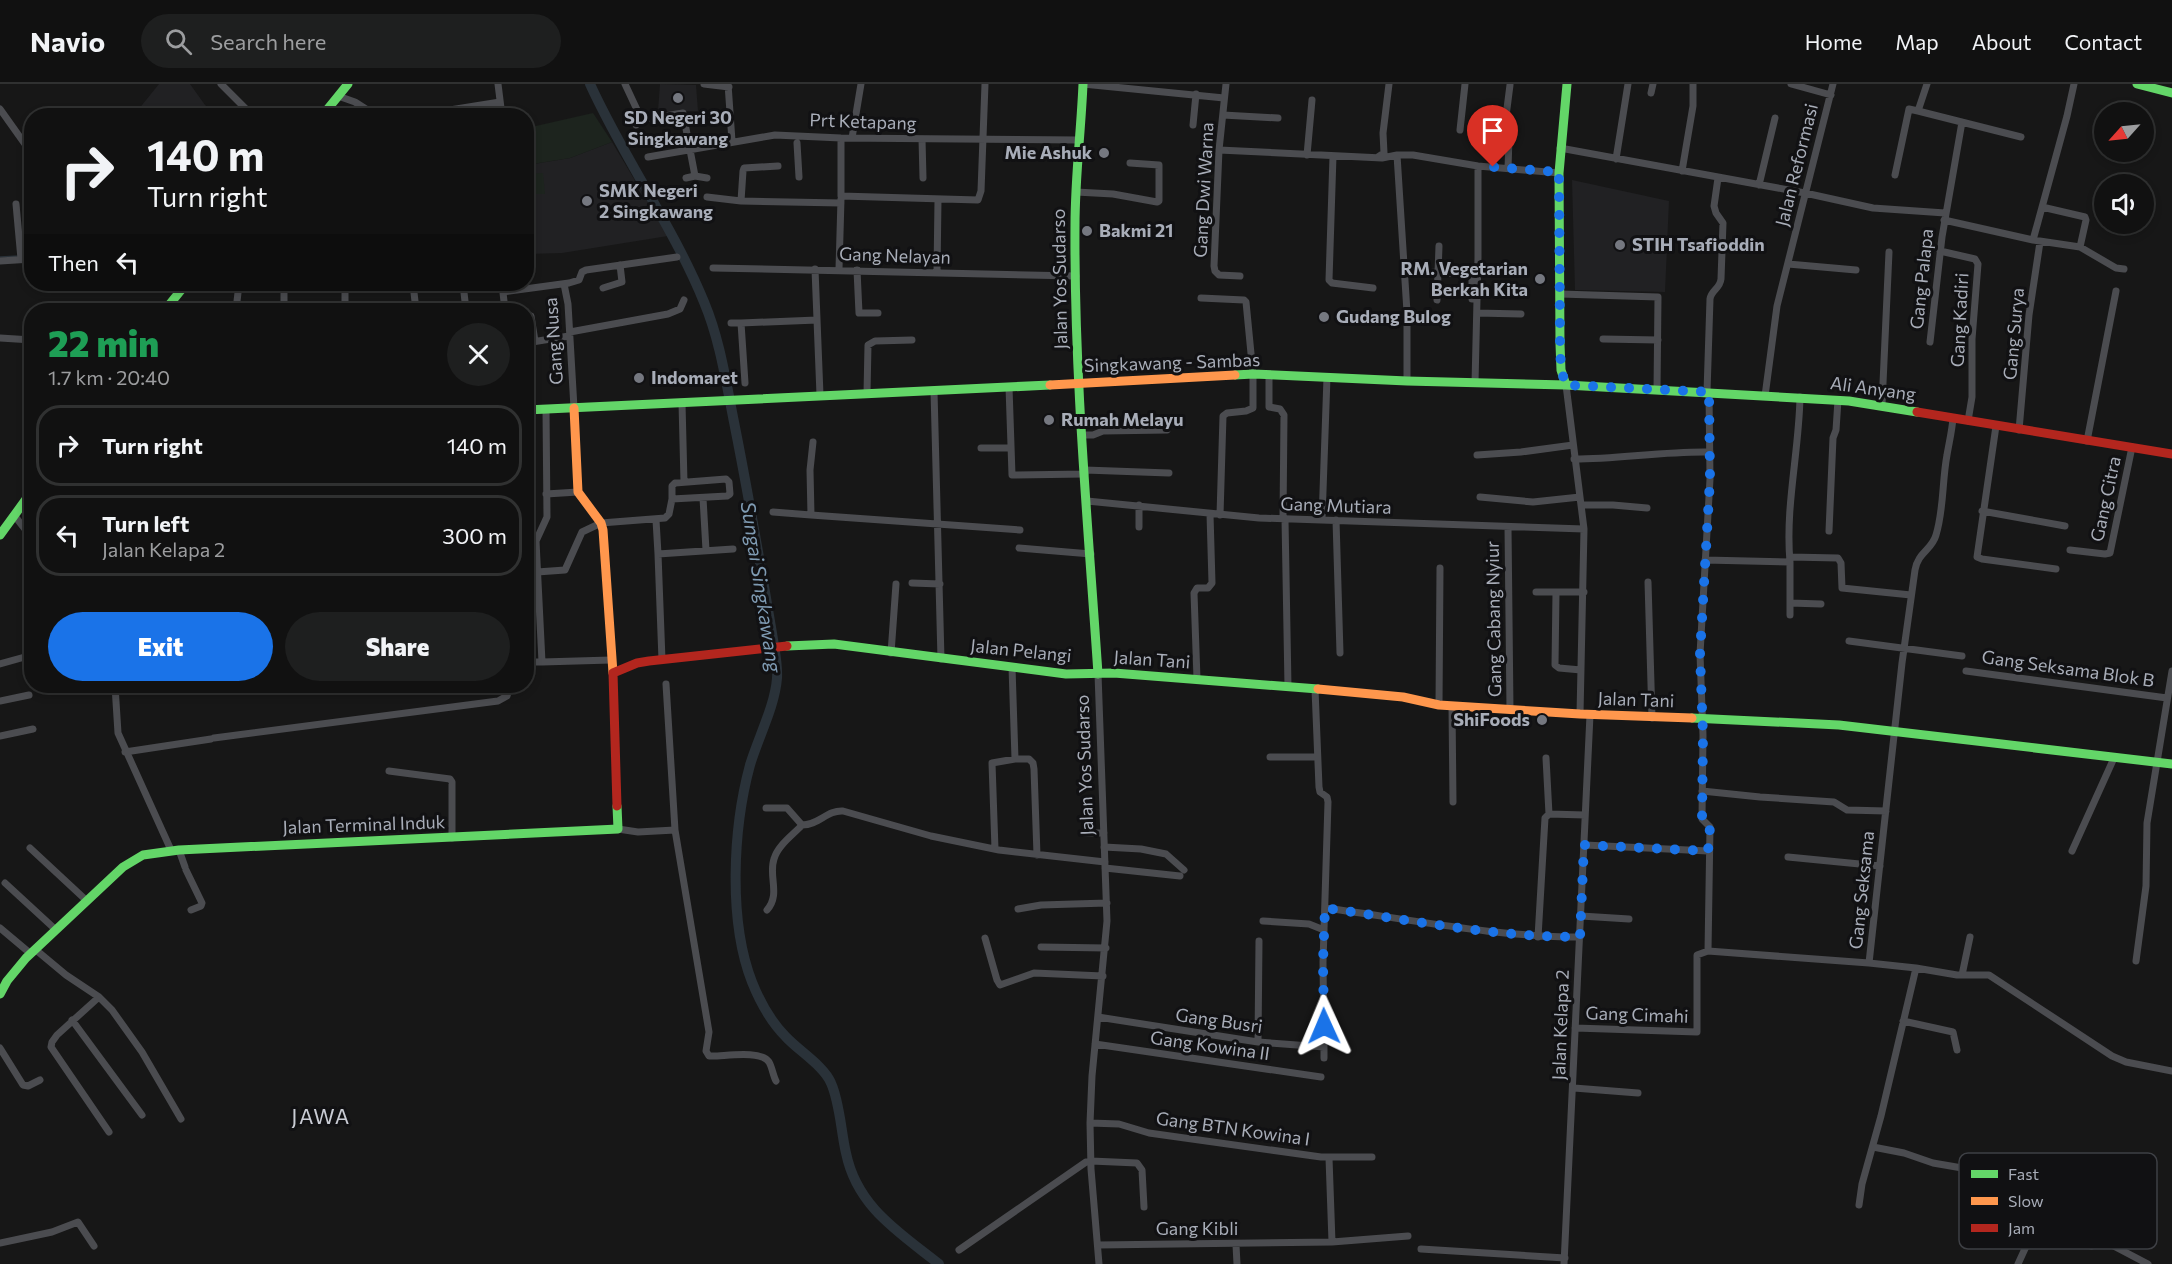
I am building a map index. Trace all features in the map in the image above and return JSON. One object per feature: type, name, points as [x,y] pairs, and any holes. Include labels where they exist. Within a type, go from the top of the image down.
[{"type":"main road","name":"Jalan Yos Sudarso","points":[[1083,84],[1076,192],[1076,276],[1079,384],[1098,674]]},
{"type":"main road","points":[[1566,385],[1561,370],[1559,172],[1567,84]]},
{"type":"main road","points":[[2137,84],[2172,93]]},
{"type":"main road","points":[[328,108],[344,85]]},
{"type":"main road","name":"Singkawang - Sambas","points":[[534,410],[820,394],[934,392],[1253,374],[1566,385]]},
{"type":"main road","name":"Ali Anyang","points":[[1566,385],[1838,400],[1882,405],[2019,430],[2172,454]]},
{"type":"main road","points":[[574,408],[578,492],[601,523],[606,565],[613,673],[618,829]]},
{"type":"main road","points":[[2,527],[24,501]]},
{"type":"main road","points":[[613,673],[637,663],[826,644],[941,659]]},
{"type":"main road","name":"Jalan Pelangi","points":[[941,659],[1066,674],[1098,674]]},
{"type":"main road","name":"Jalan Tani","points":[[1098,674],[1114,673],[1382,694],[1439,705],[1510,710],[1652,718],[1788,721],[1895,731],[2172,764]]},
{"type":"main road","name":"Jalan Terminal Induk","points":[[0,994],[15,972],[56,930],[120,871],[137,858],[147,854],[175,850],[618,829]]},
{"type":"street","points":[[222,84],[245,108]]},
{"type":"street","points":[[498,84],[501,108]]},
{"type":"street","points":[[625,84],[638,111],[637,122],[683,113],[695,176]]},
{"type":"street","points":[[704,84],[728,85],[732,141]]},
{"type":"street","points":[[852,138],[861,84]]},
{"type":"street","points":[[707,197],[741,201],[971,201],[980,198],[985,84]]},
{"type":"street","points":[[1083,84],[1224,98]]},
{"type":"street","name":"Gang Dwi Warna","points":[[1226,84],[1219,150],[1214,266],[1219,275],[1240,276]]},
{"type":"street","points":[[1381,155],[1389,84]]},
{"type":"street","points":[[1460,130],[1465,84]]},
{"type":"street","points":[[1616,159],[1628,84]]},
{"type":"street","points":[[1651,93],[1653,84]]},
{"type":"street","points":[[1682,171],[1692,108],[1693,84]]},
{"type":"street","points":[[1791,84],[1831,96]]},
{"type":"street","name":"Jalan Reformasi","points":[[1765,396],[1776,306],[1833,84]]},
{"type":"street","points":[[1918,111],[1927,84]]},
{"type":"street","name":"Gang Surya","points":[[2019,430],[2029,315],[2042,207],[2074,84]]},
{"type":"street","points":[[1508,168],[1509,139],[1505,128],[1510,85]]},
{"type":"street","points":[[1193,125],[1196,94]]},
{"type":"street","points":[[338,96],[364,108]]},
{"type":"street","points":[[1307,155],[1312,100]]},
{"type":"street","points":[[462,108],[500,102]]},
{"type":"street","points":[[0,109],[24,143]]},
{"type":"street","points":[[1895,175],[1909,110],[2021,137]]},
{"type":"street","points":[[1223,115],[1278,118]]},
{"type":"street","points":[[1759,185],[1775,118]]},
{"type":"street","name":"Gang Palapa","points":[[1930,342],[1940,251],[1962,122]]},
{"type":"street","name":"Prt Ketapang","points":[[648,157],[775,135],[797,139],[1079,140]]},
{"type":"street","points":[[839,269],[841,138]]},
{"type":"street","points":[[797,139],[799,177]]},
{"type":"street","points":[[922,139],[922,178]]},
{"type":"street","points":[[1560,148],[1805,193],[1873,208],[1945,217]]},
{"type":"street","points":[[1219,150],[1333,156],[1395,155],[1433,158],[1478,166],[1559,172]]},
{"type":"street","points":[[1395,155],[1405,271],[1407,381]]},
{"type":"street","points":[[1333,156],[1329,280],[1332,283],[1372,288]]},
{"type":"street","points":[[1076,192],[1113,194],[1154,203],[1159,201],[1159,165],[1130,163]]},
{"type":"street","points":[[741,201],[744,168],[778,166]]},
{"type":"street","points":[[1475,383],[1478,166]]},
{"type":"street","points":[[686,178],[695,176],[707,178]]},
{"type":"street","name":"Gang Cimahi","points":[[1575,1028],[1697,1032],[1697,955],[1708,951],[1710,896],[1708,851],[1710,827],[1702,819],[1700,654],[1710,452],[1708,392],[1710,295],[1719,287],[1721,279],[1723,223],[1714,208],[1718,178]]},
{"type":"street","points":[[937,272],[938,200]]},
{"type":"street","points":[[0,261],[21,259],[16,204]]},
{"type":"street","points":[[2042,207],[2085,217],[2080,248]]},
{"type":"street","name":"Gang Palapa","points":[[1945,217],[2037,241]]},
{"type":"street","points":[[2037,241],[2080,248],[2116,268],[2124,268]]},
{"type":"street","points":[[1437,300],[1439,246]]},
{"type":"street","name":"Gang Kadiri","points":[[1940,251],[1975,259],[1978,264],[1972,339],[1972,397],[1968,421]]},
{"type":"street","points":[[1882,405],[1889,252]]},
{"type":"street","name":"Gang Nusa","points":[[574,408],[568,304],[564,284],[579,280],[582,272],[586,270],[677,257]]},
{"type":"street","points":[[1788,264],[1856,270]]},
{"type":"street","points":[[603,288],[622,282],[620,265]]},
{"type":"street","name":"Gang Nelayan","points":[[713,268],[1076,276]]},
{"type":"street","points":[[815,269],[820,394]]},
{"type":"street","points":[[857,270],[859,314],[878,313]]},
{"type":"street","points":[[1405,271],[1471,275],[1472,299]]},
{"type":"street","points":[[534,288],[564,284]]},
{"type":"street","points":[[504,303],[503,292],[511,291]]},
{"type":"street","points":[[2086,441],[2116,291]]},
{"type":"street","points":[[1560,294],[1658,297],[1657,390]]},
{"type":"street","points":[[1201,298],[1244,300],[1246,302],[1253,374],[1253,408],[1246,411],[1227,412],[1223,416],[1220,515]]},
{"type":"street","points":[[534,335],[535,341],[668,314],[680,309],[684,300]]},
{"type":"street","points":[[1477,313],[1521,314]]},
{"type":"street","points":[[731,323],[817,320]]},
{"type":"street","points":[[741,323],[745,383]]},
{"type":"street","points":[[0,338],[24,340]]},
{"type":"street","points":[[1603,339],[1658,340]]},
{"type":"street","points":[[867,393],[868,345],[875,341],[912,340]]},
{"type":"street","points":[[1269,375],[1269,407],[1282,410],[1284,415],[1288,687]]},
{"type":"street","points":[[1322,520],[1328,377]]},
{"type":"street","points":[[1566,385],[1584,529],[1580,714]]},
{"type":"street","points":[[1009,387],[1012,475],[1085,472],[1169,473]]},
{"type":"street","points":[[934,392],[941,659]]},
{"type":"street","points":[[1790,615],[1792,490],[1800,398]]},
{"type":"street","points":[[1829,531],[1833,438],[1836,430],[1838,400]]},
{"type":"street","points":[[682,403],[684,482]]},
{"type":"street","points":[[542,662],[536,541],[547,517],[546,409]]},
{"type":"street","name":"Gang Seksama","points":[[1708,951],[1869,963],[1911,596],[1917,560],[1932,544],[1938,531],[1953,418]]},
{"type":"street","points":[[1996,426],[1977,554],[1980,559],[2056,570]]},
{"type":"street","points":[[1083,435],[1093,435],[1102,431],[1167,430]]},
{"type":"street","points":[[811,515],[810,467],[813,442]]},
{"type":"street","points":[[1477,455],[1573,445]]},
{"type":"street","name":"Gang Citra","points":[[2070,550],[2110,553],[2132,447]]},
{"type":"street","points":[[981,448],[1011,448]]},
{"type":"street","points":[[1574,459],[1606,459],[1683,451],[1710,452]]},
{"type":"street","points":[[537,572],[565,570],[582,532],[601,523],[656,520],[668,517],[672,486],[684,482],[728,480],[729,495],[672,499]]},
{"type":"street","points":[[546,494],[578,492]]},
{"type":"street","points":[[1480,497],[1533,502],[1581,501],[1647,508]]},
{"type":"street","points":[[703,498],[706,550]]},
{"type":"street","name":"Gang Mutiara","points":[[1087,501],[1220,515],[1284,519],[1584,529]]},
{"type":"street","points":[[1138,527],[1139,506]]},
{"type":"street","points":[[1983,511],[2065,526]]},
{"type":"street","points":[[773,512],[1020,530]]},
{"type":"street","points":[[14,514],[24,527]]},
{"type":"street","points":[[1197,679],[1194,591],[1197,588],[1210,587],[1212,583],[1210,514]]},
{"type":"street","points":[[656,520],[662,660]]},
{"type":"street","points":[[1336,520],[1340,653]]},
{"type":"street","name":"Gang Cabang Nyiur","points":[[1508,527],[1510,710]]},
{"type":"street","points":[[1019,548],[1091,554]]},
{"type":"street","points":[[658,554],[733,549]]},
{"type":"street","points":[[1705,560],[1838,558],[1841,563],[1842,588],[1911,596]]},
{"type":"street","points":[[1439,705],[1440,568]]},
{"type":"street","points":[[1648,582],[1652,718]]},
{"type":"street","points":[[912,583],[940,584]]},
{"type":"street","points":[[891,653],[896,584]]},
{"type":"street","points":[[1536,592],[1584,592]]},
{"type":"street","points":[[1556,592],[1556,665],[1559,668],[1581,669]]},
{"type":"street","points":[[1790,603],[1821,604]]},
{"type":"street","name":"Gang Seksama Blok B","points":[[1850,641],[1962,656]]},
{"type":"street","points":[[0,664],[24,658]]},
{"type":"street","points":[[534,662],[611,660]]},
{"type":"street","points":[[1012,667],[1016,759]]},
{"type":"street","name":"Gang Seksama Blok B","points":[[1966,671],[2168,701]]},
{"type":"street","points":[[2136,961],[2146,886],[2147,823],[2172,671]]},
{"type":"street","name":"Jalan Yos Sudarso","points":[[1098,674],[1107,903],[1106,948],[1095,1044],[1090,1123],[1099,1264]]},
{"type":"street","points":[[666,684],[675,830],[709,1028],[705,1048],[709,1056],[752,1055],[765,1058],[776,1081]]},
{"type":"street","points":[[1315,689],[1320,792],[1328,800],[1324,930],[1324,1058]]},
{"type":"street","points":[[115,693],[116,728],[125,752],[202,903],[201,906],[191,910]]},
{"type":"street","points":[[125,752],[498,701],[508,693]]},
{"type":"street","points":[[0,701],[29,695]]},
{"type":"street","points":[[1452,706],[1453,802]]},
{"type":"street","name":"Jalan Kelapa 2","points":[[1564,1261],[1590,715]]},
{"type":"street","points":[[0,736],[33,729]]},
{"type":"street","points":[[1270,757],[1317,756]]},
{"type":"street","points":[[1538,937],[1544,820],[1549,814],[1546,758]]},
{"type":"street","points":[[2072,851],[2114,758]]},
{"type":"street","points":[[995,849],[991,765],[994,761],[1029,759],[1034,766],[1037,855]]},
{"type":"street","points":[[389,771],[450,779],[452,838]]},
{"type":"street","points":[[1702,791],[1834,802],[1847,810],[1886,811]]},
{"type":"street","points":[[766,808],[787,808],[802,825]]},
{"type":"street","points":[[767,910],[774,896],[774,859],[783,844],[802,825],[814,824],[832,812],[843,811],[931,836],[995,849],[1105,865],[1182,873],[1166,854],[1141,849],[1104,847]]},
{"type":"street","points":[[1549,814],[1586,815]]},
{"type":"street","points":[[618,829],[639,832],[675,830]]},
{"type":"street","points":[[1085,833],[1104,833]]},
{"type":"street","points":[[1584,845],[1708,851]]},
{"type":"street","points":[[30,848],[87,901]]},
{"type":"street","points":[[1788,857],[1880,866]]},
{"type":"street","points":[[5,883],[56,930]]},
{"type":"street","points":[[1018,909],[1041,905],[1107,903]]},
{"type":"street","points":[[1325,908],[1538,937],[1580,937]]},
{"type":"street","points":[[1581,916],[1629,919]]},
{"type":"street","points":[[1263,921],[1309,924],[1324,930]]},
{"type":"street","points":[[0,928],[99,997],[123,1024],[142,1052],[181,1119]]},
{"type":"street","points":[[1962,975],[1970,937]]},
{"type":"street","points":[[985,938],[1000,985],[1034,973],[1103,976]]},
{"type":"street","points":[[1258,1042],[1259,940]]},
{"type":"street","points":[[1041,947],[1106,948]]},
{"type":"street","points":[[1869,963],[1962,975],[1989,975],[2112,1056],[2126,1062],[2172,1071]]},
{"type":"street","points":[[1859,1205],[1862,1184],[1916,968]]},
{"type":"street","points":[[99,997],[57,1035],[51,1047],[109,1132]]},
{"type":"street","name":"Gang Busri","points":[[1098,1017],[1258,1042],[1324,1047]]},
{"type":"street","points":[[72,1020],[142,1114]]},
{"type":"street","points":[[1903,1021],[1953,1032],[1957,1050]]},
{"type":"street","name":"Gang Kowina II","points":[[1095,1044],[1321,1077]]},
{"type":"street","points":[[0,1048],[22,1085],[28,1086],[40,1080]]},
{"type":"street","points":[[1574,1088],[1638,1093]]},
{"type":"street","name":"Gang BTN Kowina I","points":[[1090,1123],[1119,1124],[1149,1133],[1329,1158],[1372,1157]]},
{"type":"street","points":[[1873,1147],[1959,1167]]},
{"type":"street","points":[[1329,1158],[1332,1242]]},
{"type":"street","points":[[958,1250],[1091,1161],[1137,1163],[1142,1170],[1144,1207]]},
{"type":"street","points":[[0,1243],[23,1240],[78,1222],[94,1246]]},
{"type":"street","name":"Gang Kibli","points":[[1098,1245],[1236,1245],[1332,1242],[1408,1236]]},
{"type":"street","points":[[1236,1245],[1238,1264]]},
{"type":"street","points":[[1421,1249],[1564,1261]]},
{"type":"street","points":[[2018,1264],[2025,1249]]},
{"type":"street","points":[[2119,1249],[2148,1264]]},
{"type":"shaded area","points":[[159,84],[190,84],[209,108],[140,108]]},
{"type":"shaded area","name":"SD Negeri 30 Singkawang","points":[[660,84],[696,85],[698,111],[658,111]]},
{"type":"shaded area","points":[[593,113],[612,142],[570,158],[534,164],[534,126]]},
{"type":"shaded area","name":"SMK Negeri 2 Singkawang","points":[[612,142],[668,236],[562,253],[534,254],[534,164],[570,158]]},
{"type":"shaded area","points":[[543,173],[545,194],[534,194],[534,174]]},
{"type":"shaded area","name":"STIH Tsafioddin","points":[[1572,180],[1669,201],[1665,292],[1575,290]]},
{"type":"waterway","name":"Sungai Singkawang","points":[[590,84],[603,112],[678,246],[710,316],[725,376],[754,527],[777,673],[776,689],[770,711],[750,765],[740,817],[736,903],[744,957],[755,989],[771,1018],[786,1037],[828,1077],[834,1091],[846,1153],[860,1189],[882,1217],[939,1264]]},
{"type":"waterway","points":[[0,257],[19,256]]},
{"type":"traffic: fast","points":[[328,108],[348,84]]},
{"type":"traffic: fast","points":[[1083,84],[1075,207],[1075,281],[1082,450],[1098,674]]},
{"type":"traffic: fast","points":[[1566,385],[1561,370],[1560,344],[1559,173],[1567,84]]},
{"type":"traffic: fast","points":[[2137,84],[2172,93]]},
{"type":"traffic: fast","points":[[171,303],[180,291]]},
{"type":"traffic: fast","points":[[1235,375],[1566,385],[1849,401],[1917,412]]},
{"type":"traffic: fast","points":[[534,410],[1050,385]]},
{"type":"traffic: fast","points":[[0,535],[24,502]]},
{"type":"traffic: fast","points":[[787,646],[834,644],[1066,674],[1114,673],[1318,689]]},
{"type":"traffic: fast","points":[[1692,718],[1839,725],[2172,764]]},
{"type":"traffic: fast","points":[[0,994],[7,981],[26,958],[123,867],[143,855],[179,850],[618,829],[617,806]]},
{"type":"traffic: slow","points":[[1050,385],[1235,375]]},
{"type":"traffic: slow","points":[[574,408],[578,492],[601,523],[603,530],[613,673]]},
{"type":"traffic: slow","points":[[1318,689],[1403,697],[1439,705],[1692,718]]},
{"type":"traffic: jam","points":[[1917,412],[2172,454]]},
{"type":"traffic: jam","points":[[617,806],[613,673],[637,663],[649,661],[787,646]]},
{"type":"place","name":"SD Negeri 30 Singkawang","points":[[678,98]]},
{"type":"place","name":"Mie Ashuk","points":[[1104,153]]},
{"type":"place","name":"SMK Negeri 2 Singkawang","points":[[587,201]]},
{"type":"place","name":"Bakmi 21","points":[[1087,231]]},
{"type":"place","name":"STIH Tsafioddin","points":[[1620,245]]},
{"type":"place","name":"RM. Vegetarian Berkah Kita","points":[[1540,279]]},
{"type":"place","name":"Gudang Bulog","points":[[1324,317]]},
{"type":"place","name":"Indomaret","points":[[639,378]]},
{"type":"place","name":"Rumah Melayu","points":[[1049,420]]},
{"type":"place","name":"ShiFoods","points":[[1542,720]]},
{"type":"district","name":"JAWA","points":[[321,1117]]},
{"type":"route","points":[[1324,1026],[1325,908],[1503,934],[1580,937],[1584,845],[1708,851],[1710,827],[1702,819],[1703,735],[1700,654],[1710,479],[1709,392],[1566,385],[1561,370],[1560,344],[1559,172],[1493,167]]}]
